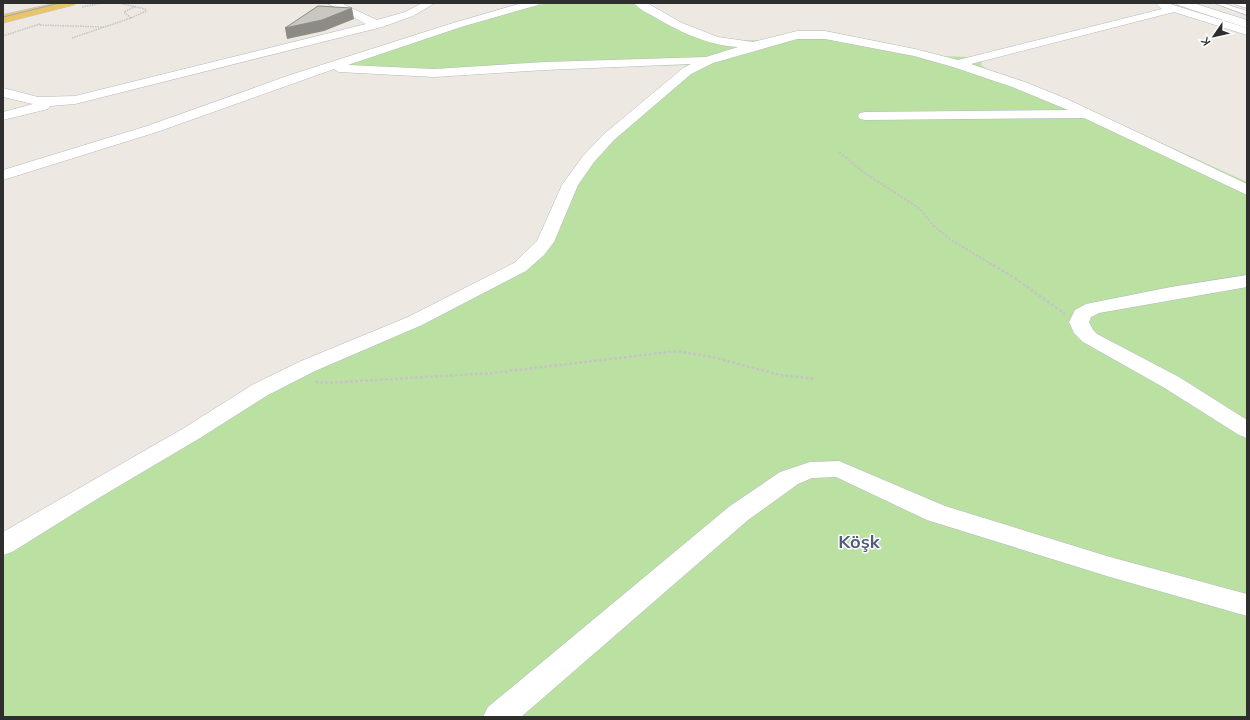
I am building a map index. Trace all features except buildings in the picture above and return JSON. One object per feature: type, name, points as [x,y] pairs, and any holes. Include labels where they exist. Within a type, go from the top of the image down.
[{"type":"main road","points":[[3,11],[36,3]]},
{"type":"main road","points":[[3,19],[70,3]]},
{"type":"street","points":[[332,3],[378,24]]},
{"type":"street","points":[[3,116],[82,98],[378,24],[409,14],[430,3]]},
{"type":"street","points":[[3,175],[172,123],[327,68],[457,25],[534,3]]},
{"type":"street","points":[[639,3],[672,24],[694,34],[732,43],[762,43]]},
{"type":"street","points":[[1157,3],[1178,6],[1247,24]]},
{"type":"street","points":[[1241,3],[1247,5]]},
{"type":"street","points":[[1223,4],[1247,11]]},
{"type":"street","points":[[957,64],[1178,6],[1247,32]]},
{"type":"street","points":[[3,545],[95,489],[192,433],[237,404],[289,375],[415,321],[520,267],[546,242],[570,185],[598,148],[680,76],[710,60],[762,43],[797,35],[831,36],[915,53],[957,64],[1020,85],[1087,114],[1247,190]]},
{"type":"street","points":[[327,68],[434,73],[553,66],[710,60]]},
{"type":"street","points":[[3,92],[26,101],[60,102]]},
{"type":"street","points":[[865,116],[1087,114]]},
{"type":"street","points":[[1247,281],[1171,293],[1093,308],[1082,314],[1079,322],[1081,328],[1090,338],[1171,382],[1247,430]]},
{"type":"street","points":[[499,717],[738,513],[789,478],[810,470],[839,469],[936,513],[1110,566],[1247,605]]},
{"type":"path","points":[[72,38],[131,18],[146,11],[145,9],[136,6],[119,3]]},
{"type":"path","points":[[131,18],[124,12],[136,6]]},
{"type":"path","points":[[3,36],[38,25],[60,24],[85,28],[109,26]]},
{"type":"path","points":[[839,152],[866,174],[919,208],[933,224],[950,239],[1016,279],[1081,328]]},
{"type":"path","points":[[289,375],[326,383],[499,372],[677,351],[693,353],[779,376],[815,379]]},
{"type":"green space","points":[[546,3],[635,3],[685,33],[707,41],[761,40],[788,34],[880,42],[941,56],[970,57],[982,62],[981,65],[988,70],[1058,96],[1247,182],[1247,717],[3,717],[3,540],[83,490],[440,306],[534,253],[566,187],[690,65],[463,70],[343,65],[473,23]]},
{"type":"tram line","points":[[3,17],[60,3]]},
{"type":"district","name":"Köşk","points":[[859,541]]}]
